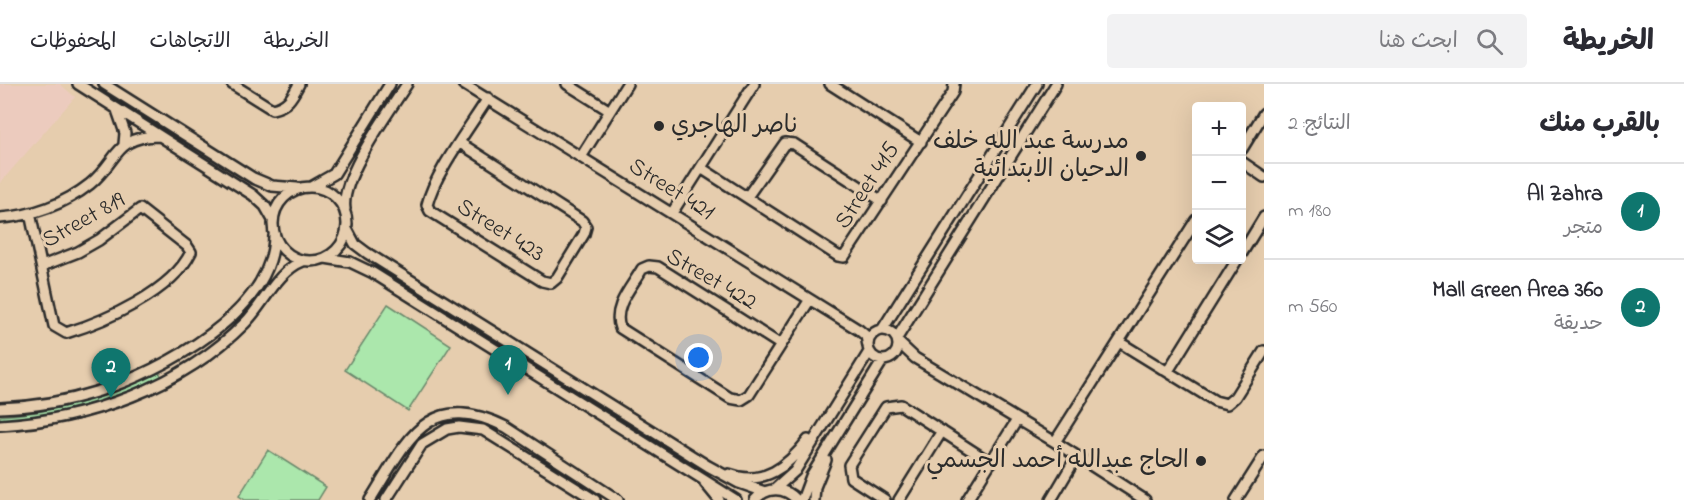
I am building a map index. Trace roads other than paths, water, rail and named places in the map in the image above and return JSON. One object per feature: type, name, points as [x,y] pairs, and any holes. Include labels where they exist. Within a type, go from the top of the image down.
[{"type":"street","points":[[0,408],[43,403],[98,392],[154,369],[198,343],[236,311],[257,285],[272,258],[273,220],[265,206],[253,195],[78,84]]},
{"type":"street","points":[[104,84],[253,178],[272,186],[306,188],[332,195],[346,214]]},
{"type":"street","points":[[232,84],[272,109],[281,108],[289,102],[299,84]]},
{"type":"street","points":[[273,220],[282,199],[318,185],[334,174],[390,84]]},
{"type":"street","points":[[325,258],[343,241],[347,229],[347,184],[407,84]]},
{"type":"street","name":"Street 421","points":[[463,84],[809,301],[859,330],[880,331]]},
{"type":"street","points":[[568,84],[610,111]]},
{"type":"street","points":[[581,157],[627,84]]},
{"type":"street","points":[[672,213],[754,84]]},
{"type":"street","points":[[830,84],[921,141]]},
{"type":"street","name":"Street 415","points":[[701,168],[838,256],[844,257],[953,92],[954,84]]},
{"type":"street","points":[[893,357],[898,340],[929,285],[1056,84]]},
{"type":"street","points":[[755,500],[792,476],[869,349],[872,335],[880,331],[916,276],[1034,86]]},
{"type":"street","name":"Street 423","points":[[460,143],[582,221],[586,227],[557,278],[551,283],[543,281],[430,211],[427,205],[429,195],[460,143],[488,98]]},
{"type":"street","points":[[117,110],[125,133],[124,144]]},
{"type":"street","points":[[1246,142],[1264,113]]},
{"type":"street","points":[[1007,132],[1012,139],[1021,140]]},
{"type":"street","points":[[358,135],[362,144],[371,142]]},
{"type":"street","points":[[0,218],[30,213],[58,204],[82,190],[105,170],[124,144],[142,136],[159,136]]},
{"type":"street","points":[[747,197],[785,142],[794,144],[882,201]]},
{"type":"street","points":[[1246,165],[1264,177]]},
{"type":"street","name":"Street 819","points":[[30,213],[54,326],[66,333],[86,327],[149,295],[174,274],[191,252],[187,246],[140,209],[99,240],[78,252],[42,266]]},
{"type":"street","points":[[1246,246],[1264,217]]},
{"type":"street","points":[[1055,441],[1192,228]]},
{"type":"street","points":[[347,229],[355,244],[367,253],[708,466],[739,483],[765,492]]},
{"type":"street","points":[[274,235],[285,252],[303,261]]},
{"type":"street","points":[[0,425],[78,414],[108,406],[162,382],[208,355],[233,335],[266,300],[286,271],[303,261],[325,258],[341,260],[365,269],[736,500]]},
{"type":"street","points":[[1167,371],[1234,264]]},
{"type":"street","name":"Street 422","points":[[781,345],[658,267],[649,266],[642,269],[618,309],[616,319],[620,328],[730,398],[741,400],[749,395],[781,345],[809,301]]},
{"type":"street","points":[[916,276],[929,285]]},
{"type":"street","points":[[859,330],[866,336],[869,349],[875,358],[883,360],[893,357],[915,358]]},
{"type":"street","points":[[880,331],[891,332],[915,358],[1055,441],[1145,500]]},
{"type":"street","points":[[1119,342],[1215,401],[1227,404],[1235,397],[1264,351]]},
{"type":"street","points":[[802,500],[808,482],[883,360]]},
{"type":"street","points":[[885,500],[851,478],[848,472],[849,465],[886,407],[901,405],[991,463]]},
{"type":"street","points":[[370,500],[408,440],[426,423],[442,415],[465,412],[489,419],[618,500]]},
{"type":"street","points":[[967,500],[1017,420]]},
{"type":"street","points":[[708,466],[738,477],[768,475],[788,464],[825,424]]},
{"type":"street","points":[[386,500],[419,449],[432,436],[447,429],[470,427],[483,430],[595,500]]},
{"type":"street","points":[[814,500],[817,480],[838,431]]},
{"type":"street","points":[[899,500],[942,431]]},
{"type":"street","points":[[819,432],[826,440],[832,441]]},
{"type":"street","points":[[408,440],[410,448],[419,449]]},
{"type":"street","points":[[1051,500],[1077,456]]},
{"type":"street","points":[[1236,500],[1260,472],[1264,456]]},
{"type":"street","points":[[699,477],[719,500]]},
{"type":"street","points":[[775,489],[784,491],[797,500]]},
{"type":"place","name":"ناصر الهاجري","points":[[659,126]]},
{"type":"place","name":"مدرسة عبد الله خلف الدحيان الابتدائية","points":[[1141,156]]},
{"type":"place","name":"Al Zahra","points":[[508,395]]},
{"type":"place","name":"360 Mall Green Area","points":[[111,398]]},
{"type":"place","name":"الحاج عبدالله أحمد الجسمي","points":[[1201,461]]}]
